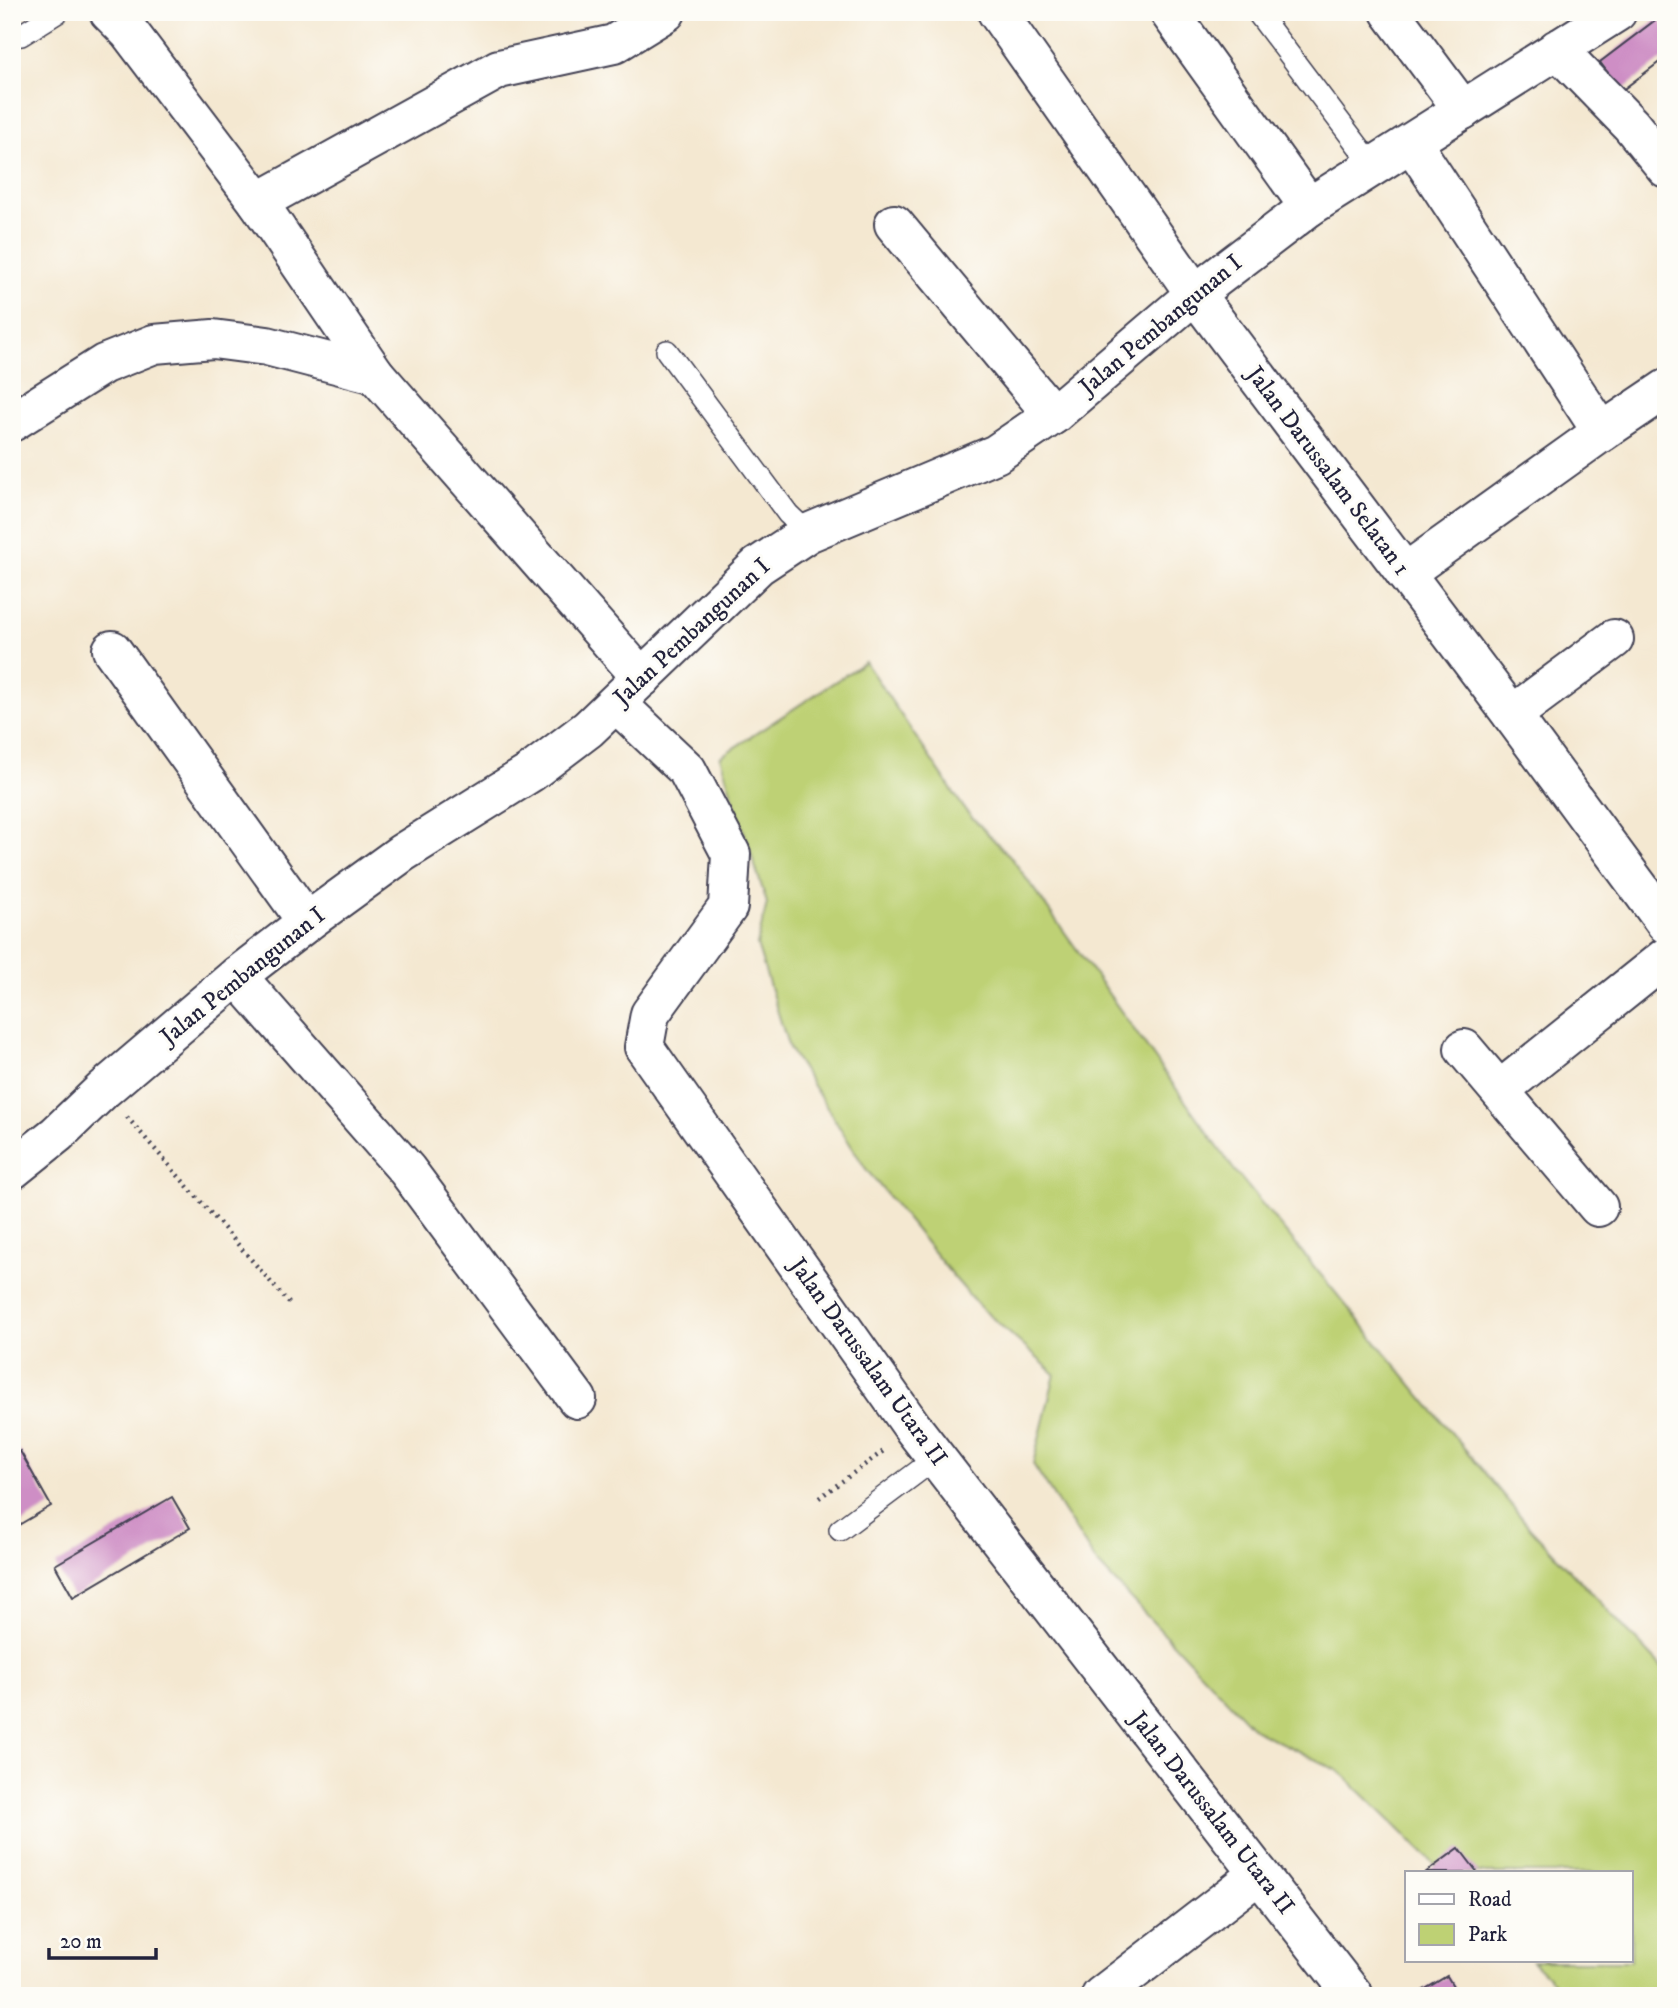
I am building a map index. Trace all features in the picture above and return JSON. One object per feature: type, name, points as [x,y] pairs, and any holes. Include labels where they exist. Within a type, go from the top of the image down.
[{"type":"street","name":"Jalan Darussalam Utara II","points":[[109,12],[129,32],[258,202],[375,374],[629,690],[687,770],[731,853],[728,907],[650,1014],[644,1047],[936,1458],[1354,1996]]},
{"type":"street","points":[[258,202],[499,69],[614,44],[666,12]]},
{"type":"street","name":"Jalan Darussalam Selatan 1","points":[[997,12],[1195,294],[1666,924]]},
{"type":"street","points":[[1169,12],[1308,208]]},
{"type":"street","points":[[1390,12],[1463,110]]},
{"type":"street","name":"Jalan Pembangunan I","points":[[12,1170],[57,1134],[103,1090],[237,976],[307,922],[402,853],[530,773],[588,729],[758,566],[808,533],[996,454],[1053,415],[1195,294],[1308,208],[1617,12]]},
{"type":"street","points":[[1558,49],[1631,125],[1666,168]]},
{"type":"street","points":[[1412,142],[1602,432]]},
{"type":"street","points":[[894,225],[1053,415]]},
{"type":"street","points":[[12,422],[104,364],[155,344],[213,339],[267,346],[375,374]]},
{"type":"street","points":[[1405,573],[1666,389]]},
{"type":"street","points":[[1512,715],[1614,639]]},
{"type":"street","points":[[111,650],[307,922]]},
{"type":"street","points":[[1500,1090],[1666,957]]},
{"type":"street","points":[[237,976],[407,1170],[577,1399]]},
{"type":"street","points":[[1464,1049],[1598,1207]]},
{"type":"street","points":[[1101,1996],[1259,1874]]},
{"type":"lane","points":[[12,37],[21,35],[58,12]]},
{"type":"lane","points":[[1257,12],[1374,167]]},
{"type":"lane","points":[[667,351],[788,514],[808,533]]},
{"type":"lane","points":[[840,1530],[936,1458]]},
{"type":"path","points":[[103,1090],[289,1303]]},
{"type":"path","points":[[820,1498],[914,1428]]},
{"type":"green space","points":[[865,662],[966,811],[1013,860],[1235,1171],[1531,1529],[1666,1672],[1666,1996],[1568,1996],[1533,1962],[1632,1962],[1632,1871],[1442,1871],[1339,1771],[1255,1730],[1096,1562],[1033,1464],[1055,1374],[978,1305],[953,1276],[866,1169],[789,1048],[757,945],[767,903],[720,757]]},
{"type":"building","points":[[1658,18],[1666,29],[1666,57],[1621,91],[1600,62]]},
{"type":"building","points":[[20,1451],[51,1506],[17,1526],[12,1519],[12,1456]]},
{"type":"building","points":[[172,1497],[190,1528],[73,1597],[55,1565]]},
{"type":"building","points":[[1459,1848],[1476,1871],[1428,1871]]},
{"type":"building","points":[[1447,1976],[1459,1996],[1414,1996]]}]
